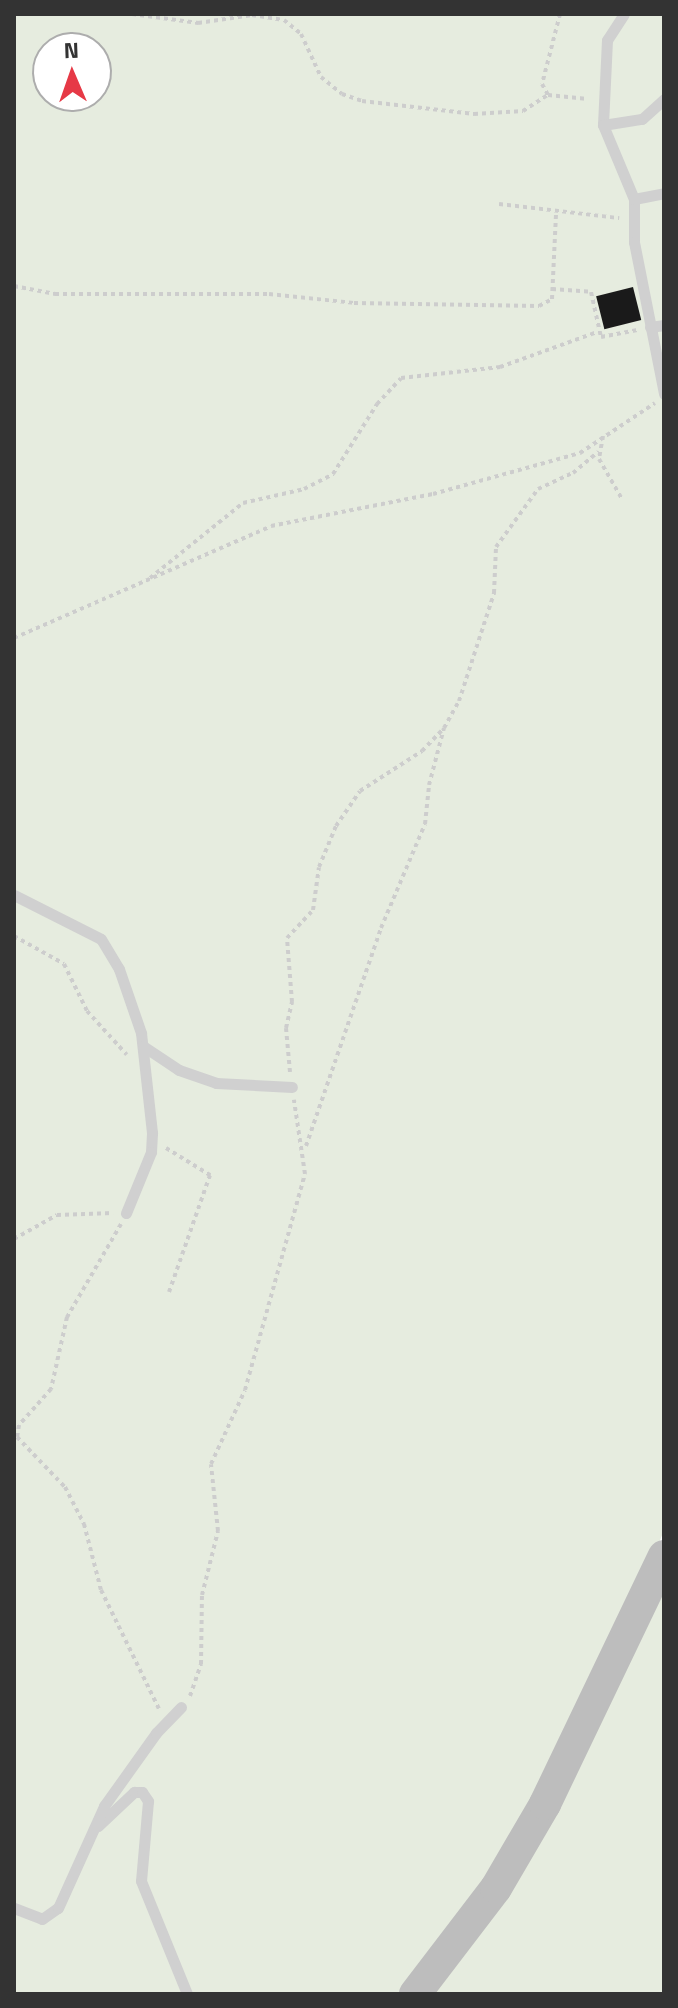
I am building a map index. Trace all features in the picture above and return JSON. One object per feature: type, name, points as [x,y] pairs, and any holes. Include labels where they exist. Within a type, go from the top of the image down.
[{"type":"street","points":[[415,1994],[496,1888],[545,1804],[664,1556]]},
{"type":"lane","points":[[624,14],[607,40],[601,100],[603,125],[634,199],[633,219],[664,396]]},
{"type":"lane","points":[[603,125],[642,119],[664,99]]},
{"type":"lane","points":[[634,199],[664,193]]},
{"type":"lane","points":[[650,327],[664,325]]},
{"type":"lane","points":[[14,895],[82,926],[112,950],[143,1046],[148,1073],[152,1141],[126,1213]]},
{"type":"lane","points":[[143,1046],[179,1070],[216,1083],[292,1087]]},
{"type":"lane","points":[[14,1908],[42,1919],[58,1908],[104,1806],[181,1707]]},
{"type":"lane","points":[[90,1834],[126,1798],[142,1792],[148,1815],[141,1881],[187,1994]]},
{"type":"path","points":[[132,14],[198,23],[252,15],[284,20],[301,34],[321,77],[342,94],[376,104],[431,113],[499,113],[523,111],[548,95],[601,100]]},
{"type":"path","points":[[548,95],[542,78],[560,14]]},
{"type":"path","points":[[499,204],[556,213],[633,219]]},
{"type":"path","points":[[14,286],[55,294],[269,294],[354,303],[539,306],[549,304],[552,289],[556,213]]},
{"type":"path","points":[[552,289],[591,292],[597,332],[601,337],[650,327]]},
{"type":"path","points":[[146,582],[243,503],[304,489],[333,474],[383,396],[401,378],[500,367],[597,332]]},
{"type":"path","points":[[14,638],[260,530],[527,470],[580,453],[603,434],[664,396]]},
{"type":"path","points":[[304,1148],[381,928],[425,824],[429,785],[444,728],[459,701],[494,593],[496,547],[538,489],[573,473],[598,452],[603,434]]},
{"type":"path","points":[[598,452],[622,499]]},
{"type":"path","points":[[181,1707],[197,1685],[202,1595],[218,1531],[211,1464],[245,1390],[305,1174],[304,1148],[292,1087],[287,938],[313,910],[319,867],[349,802],[422,751],[444,728]]},
{"type":"path","points":[[14,936],[64,964],[102,1032],[148,1073]]},
{"type":"path","points":[[152,1141],[207,1168],[210,1175],[169,1292]]},
{"type":"path","points":[[14,1239],[57,1215],[126,1213]]},
{"type":"path","points":[[126,1213],[67,1317],[51,1389],[19,1425],[17,1437],[65,1487],[84,1524],[101,1590],[166,1723]]},
{"type":"shaded area","points":[[14,14],[664,14],[664,1530],[648,1572],[514,1839],[399,1994],[14,1994]]},
{"type":"shaded area","points":[[664,1581],[662,1994],[423,1994]]},
{"type":"building","points":[[633,287],[641,320],[604,329],[596,296]]}]
